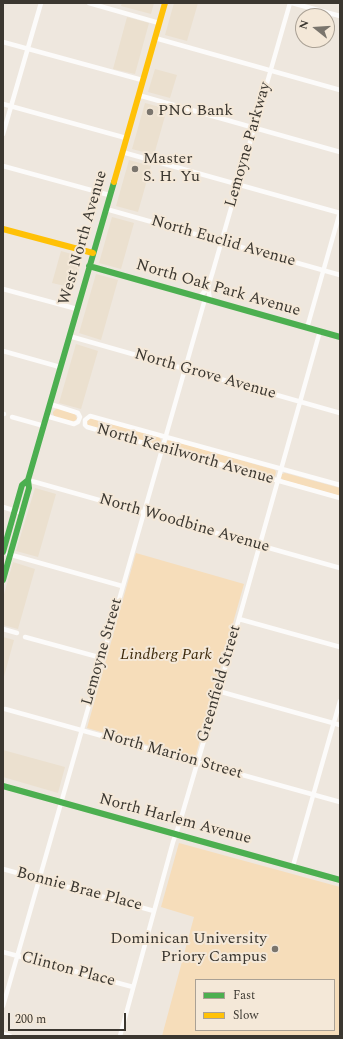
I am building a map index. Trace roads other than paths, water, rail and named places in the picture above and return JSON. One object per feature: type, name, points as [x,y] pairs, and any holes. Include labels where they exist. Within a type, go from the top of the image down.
[{"type":"main road","name":"West North Avenue","points":[[3,580],[29,488],[28,480],[165,3]]},
{"type":"main road","points":[[3,229],[93,253]]},
{"type":"main road","name":"North Oak Park Avenue","points":[[89,266],[340,337]]},
{"type":"main road","name":"West North Avenue","points":[[3,552],[22,485],[28,480]]},
{"type":"main road","name":"North Harlem Avenue","points":[[3,786],[340,880]]},
{"type":"street","points":[[3,134],[41,3]]},
{"type":"street","points":[[88,3],[159,23]]},
{"type":"street","points":[[291,3],[340,16]]},
{"type":"street","name":"Lemoyne Parkway","points":[[205,299],[270,70],[291,3]]},
{"type":"street","points":[[155,38],[340,90]]},
{"type":"street","points":[[3,42],[142,80]]},
{"type":"street","points":[[138,95],[340,152]]},
{"type":"street","points":[[3,104],[126,138]]},
{"type":"street","points":[[122,152],[340,213],[307,328]]},
{"type":"street","points":[[3,166],[109,195]]},
{"type":"street","name":"North Euclid Avenue","points":[[106,209],[340,275]]},
{"type":"street","name":"Lemoyne Parkway","points":[[205,299],[208,287]]},
{"type":"street","points":[[3,289],[77,309]]},
{"type":"street","name":"Lemoyne Street","points":[[3,1006],[60,802],[205,299]]},
{"type":"street","name":"Greenfield Street","points":[[120,1036],[154,910],[198,762],[320,332]]},
{"type":"street","name":"North Grove Avenue","points":[[69,336],[340,413]]},
{"type":"street","points":[[3,351],[60,367]]},
{"type":"street","name":"North Kenilworth Avenue","points":[[46,416],[74,424],[78,422],[80,417],[78,413],[50,404]]},
{"type":"street","name":"North Kenilworth Avenue","points":[[340,485],[90,416],[85,420],[85,425],[87,427],[340,498]]},
{"type":"street","points":[[12,417],[44,426]]},
{"type":"street","name":"North Woodbine Avenue","points":[[28,480],[340,568]]},
{"type":"street","points":[[3,508],[22,513]]},
{"type":"street","points":[[3,552],[122,586]]},
{"type":"street","points":[[239,619],[340,648]]},
{"type":"street","points":[[3,629],[17,633]]},
{"type":"street","points":[[25,637],[102,658]]},
{"type":"street","points":[[218,691],[340,725]]},
{"type":"street","points":[[293,866],[340,701]]},
{"type":"street","name":"North Marion Street","points":[[5,708],[340,802]]},
{"type":"street","name":"Bonnie Brae Place","points":[[3,869],[154,910]]},
{"type":"street","name":"Clinton Place","points":[[3,952],[133,987]]},
{"type":"street","points":[[3,1034],[10,1036]]},
{"type":"place","name":"PNC Bank","points":[[150,112]]},
{"type":"place","name":"Master S. H. Yu","points":[[135,169]]},
{"type":"place","name":"Dominican University Priory Campus","points":[[275,949]]},
{"type":"park label","name":"Lindberg Park","points":[[166,656]]}]
